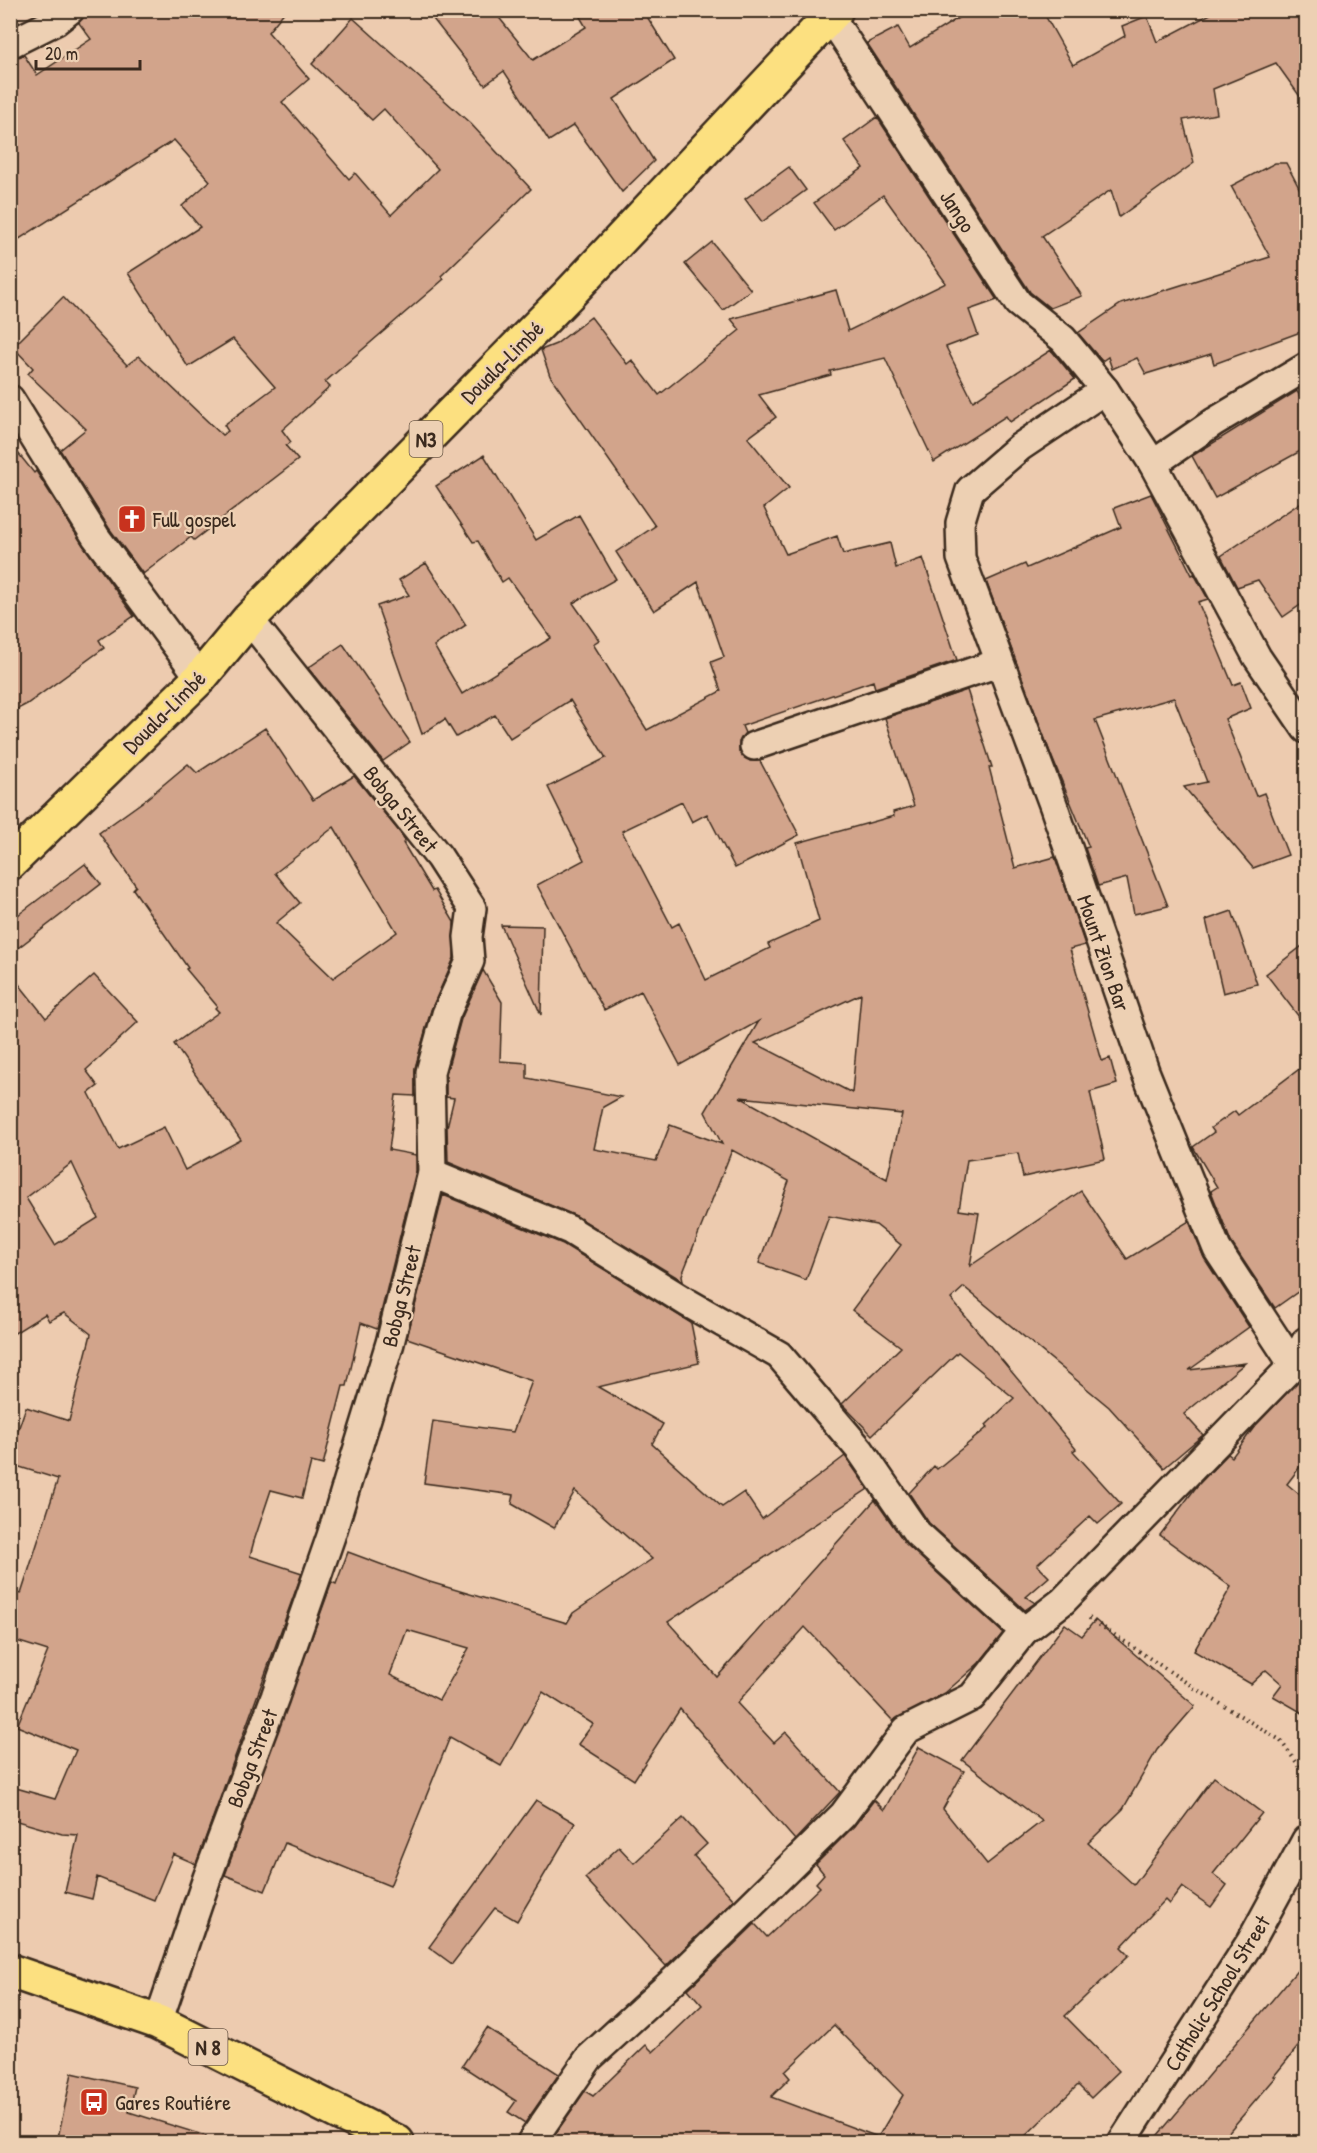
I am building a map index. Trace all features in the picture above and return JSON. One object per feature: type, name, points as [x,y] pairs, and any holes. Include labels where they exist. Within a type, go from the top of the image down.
[{"type":"highway","name":"Douala-Limbé","points":[[10,863],[200,678],[249,619],[569,294],[833,13]]},
{"type":"highway","name":"N 8","points":[[10,1971],[158,2022],[396,2142]]},
{"type":"street","points":[[10,44],[56,21],[70,10]]},
{"type":"street","name":"Jango","points":[[833,13],[1018,303],[1063,339],[1105,390],[1153,464],[1257,657],[1306,729]]},
{"type":"street","points":[[1153,464],[1214,423],[1306,367]]},
{"type":"street","name":"Mount Zion Bar","points":[[1105,390],[1020,447],[970,490],[960,523],[961,558],[1053,807],[1145,1071],[1216,1249],[1293,1365]]},
{"type":"street","points":[[10,399],[96,537],[200,678]]},
{"type":"street","name":"Bobga Street","points":[[158,2022],[207,1878],[275,1697],[331,1536],[390,1343],[432,1173],[430,1072],[446,1014],[470,961],[468,936],[472,908],[439,857],[249,619]]},
{"type":"street","points":[[754,746],[998,663]]},
{"type":"street","points":[[432,1173],[570,1230],[688,1303],[779,1355],[860,1450],[918,1533],[1024,1631]]},
{"type":"street","points":[[531,2142],[589,2058],[684,1971],[843,1815],[906,1730],[972,1697],[1024,1631],[1064,1600],[1293,1365],[1306,1341]]},
{"type":"street","name":"Catholic School Street","points":[[1122,2142],[1251,1941],[1306,1840]]},
{"type":"path","points":[[1064,1600],[1196,1689],[1280,1740],[1306,1775]]},
{"type":"building","points":[[85,10],[286,10],[268,32],[309,79],[282,102],[349,179],[355,173],[391,215],[438,169],[384,109],[372,120],[312,64],[353,18],[471,124],[531,189],[441,276],[444,279],[325,382],[330,387],[282,430],[291,442],[286,446],[298,460],[194,540],[191,537],[143,574],[109,528],[60,450],[86,429],[28,374],[33,368],[13,347],[63,297],[127,365],[139,356],[222,435],[228,431],[224,425],[275,387],[233,339],[188,367],[128,273],[200,227],[182,206],[210,181],[174,140],[10,245],[10,60],[24,55],[37,75],[91,39],[79,23]]},
{"type":"building","points":[[426,10],[493,10],[533,60],[586,27],[576,10],[643,10],[674,60],[614,99],[654,161],[622,192],[574,125],[549,141],[504,71],[485,85]]},
{"type":"building","points":[[971,10],[1042,10],[1073,65],[1125,36],[1122,26],[1147,16],[1157,42],[1218,10],[1306,10],[1306,105],[1276,63],[1213,89],[1217,114],[1183,120],[1194,163],[1119,217],[1111,190],[1042,236],[1082,296],[1050,308],[1030,292],[867,43],[898,27],[910,48]]},
{"type":"building","points":[[877,117],[997,300],[969,310],[978,335],[946,347],[973,401],[1051,350],[1075,379],[1010,422],[1006,416],[934,462],[885,358],[830,371],[831,375],[759,395],[776,417],[748,438],[789,488],[764,508],[786,554],[837,536],[843,554],[890,543],[896,568],[923,558],[957,660],[875,688],[873,681],[742,726],[745,733],[739,742],[739,752],[750,761],[760,761],[799,835],[763,854],[735,868],[707,814],[692,822],[682,802],[622,831],[672,927],[679,923],[706,980],[770,948],[768,944],[819,921],[797,843],[894,816],[893,812],[914,806],[885,718],[967,690],[992,767],[989,767],[1015,868],[1055,857],[1085,945],[1070,949],[1102,1061],[1110,1058],[1117,1084],[1090,1092],[1105,1159],[1023,1177],[1018,1153],[967,1160],[959,1210],[979,1213],[970,1266],[1081,1191],[1127,1259],[1189,1221],[1204,1258],[1249,1327],[1189,1370],[1245,1363],[1184,1414],[1203,1435],[1164,1468],[1109,1407],[964,1287],[951,1299],[1076,1449],[1073,1451],[1121,1504],[1098,1524],[1090,1516],[1037,1565],[1049,1577],[1026,1597],[1035,1603],[1025,1610],[929,1523],[909,1493],[934,1466],[937,1469],[988,1427],[986,1425],[1014,1398],[958,1352],[872,1435],[842,1404],[901,1347],[852,1310],[901,1245],[876,1225],[829,1216],[806,1280],[759,1263],[789,1181],[732,1150],[682,1275],[683,1281],[576,1216],[448,1162],[447,1127],[454,1098],[446,1097],[446,1074],[461,1019],[483,970],[502,1002],[500,1061],[527,1063],[527,1078],[621,1097],[603,1107],[594,1149],[656,1161],[670,1125],[722,1144],[705,1112],[759,1021],[680,1065],[641,991],[604,1010],[537,885],[584,860],[548,787],[606,758],[570,700],[510,738],[495,715],[456,737],[445,719],[422,734],[377,606],[409,595],[399,580],[426,563],[466,625],[434,646],[462,694],[551,638],[508,578],[502,582],[478,541],[473,542],[436,486],[484,455],[536,540],[579,515],[616,579],[573,603],[599,640],[593,644],[647,730],[721,691],[711,662],[724,657],[698,582],[654,611],[616,552],[655,526],[550,376],[541,350],[556,344],[591,317],[627,364],[632,360],[659,395],[740,330],[731,319],[836,290],[848,331],[946,283],[883,195],[834,230],[814,203],[863,168],[844,141]],"holes":[[[861,994],[852,1093],[755,1043]],[[740,1097],[902,1114],[887,1179]]]},
{"type":"building","points":[[1275,163],[1286,163],[1306,201],[1306,330],[1214,364],[1211,354],[1146,374],[1137,358],[1112,369],[1108,357],[1102,361],[1078,333],[1121,304],[1270,257],[1231,186]]},
{"type":"building","points":[[789,167],[806,190],[762,222],[745,199]]},
{"type":"building","points":[[712,242],[751,290],[723,310],[685,264]]},
{"type":"building","points":[[1297,391],[1306,408],[1306,448],[1215,498],[1192,456]]},
{"type":"building","points":[[10,443],[34,473],[36,471],[83,545],[134,616],[99,640],[104,648],[27,704],[10,713]]},
{"type":"building","points":[[1151,494],[1192,575],[1194,574],[1208,599],[1198,602],[1233,685],[1241,682],[1251,708],[1225,719],[1256,796],[1264,793],[1288,855],[1253,868],[1184,787],[1207,782],[1174,698],[1095,720],[1168,906],[1134,914],[1127,878],[1098,886],[1085,848],[1089,847],[1051,755],[986,581],[1025,564],[1027,568],[1121,527],[1114,508]]},
{"type":"building","points":[[1306,499],[1306,601],[1283,617],[1258,580],[1237,587],[1221,556]]},
{"type":"building","points":[[343,644],[410,742],[383,761],[308,668]]},
{"type":"building","points":[[265,728],[313,800],[354,776],[402,835],[405,841],[403,843],[454,922],[454,958],[431,1010],[415,1068],[415,1096],[396,1095],[389,1150],[416,1155],[416,1171],[377,1329],[361,1323],[347,1386],[343,1386],[323,1465],[311,1462],[302,1498],[271,1490],[254,1541],[250,1556],[302,1573],[196,1864],[173,1854],[154,1900],[97,1877],[92,1899],[65,1892],[78,1835],[62,1834],[10,1819],[10,1807],[16,1788],[55,1799],[76,1750],[17,1726],[48,1651],[10,1639],[10,1591],[21,1594],[58,1479],[10,1464],[10,1453],[26,1407],[69,1421],[91,1334],[64,1313],[49,1321],[45,1314],[10,1336],[10,973],[46,1018],[94,975],[138,1022],[86,1070],[98,1086],[89,1093],[118,1149],[164,1127],[185,1170],[241,1140],[174,1044],[219,1012],[215,1008],[217,1006],[186,969],[188,968],[133,889],[136,886],[99,833],[145,800],[188,764],[197,773]],"holes":[[[334,827],[397,932],[333,978],[276,923],[300,903],[275,873]],[[72,1163],[98,1218],[55,1245],[26,1198]]]},
{"type":"building","points":[[85,864],[101,884],[10,954],[10,921]]},
{"type":"building","points":[[1232,911],[1257,984],[1223,993],[1206,920]]},
{"type":"building","points":[[501,925],[543,926],[541,1015]]},
{"type":"building","points":[[1306,943],[1306,1026],[1266,974]]},
{"type":"building","points":[[1306,1064],[1306,1286],[1275,1308],[1231,1242],[1211,1191],[1217,1187],[1193,1147],[1214,1132],[1211,1128],[1235,1111],[1238,1115]]},
{"type":"building","points":[[443,1195],[563,1244],[691,1323],[699,1363],[598,1387],[663,1424],[652,1444],[722,1507],[744,1492],[762,1519],[845,1456],[868,1489],[668,1622],[717,1677],[875,1500],[906,1544],[1003,1633],[979,1663],[945,1693],[893,1721],[805,1627],[737,1703],[774,1743],[786,1732],[840,1792],[795,1840],[680,1709],[634,1780],[578,1744],[593,1724],[543,1692],[501,1766],[450,1737],[390,1886],[285,1843],[265,1891],[225,1875],[332,1582],[336,1584],[348,1552],[423,1580],[567,1623],[573,1613],[652,1559],[575,1491],[554,1528],[512,1504],[514,1495],[424,1483],[433,1421],[513,1432],[532,1381],[407,1338]],"holes":[[[407,1630],[469,1648],[439,1700],[390,1675]]]},
{"type":"building","points":[[1306,1373],[1306,1459],[1287,1484],[1306,1500],[1306,1715],[1273,1696],[1282,1684],[1266,1670],[1251,1684],[1194,1651],[1231,1587],[1160,1535],[1197,1486],[1228,1454],[1232,1457],[1255,1426]]},
{"type":"building","points":[[1095,1620],[1195,1706],[1157,1750],[1123,1809],[1088,1843],[1134,1885],[1214,1777],[1262,1813],[1213,1874],[1227,1885],[1211,1907],[1182,1887],[1169,1904],[1165,1900],[1121,1947],[1129,1955],[1065,2016],[1119,2071],[1091,2098],[1078,2085],[1019,2142],[555,2142],[551,2140],[585,2091],[593,2096],[646,2045],[653,2052],[702,2005],[688,1989],[755,1924],[767,1937],[820,1887],[816,1883],[824,1874],[816,1864],[854,1826],[874,1800],[884,1810],[919,1747],[964,1771],[943,1809],[987,1864],[1042,1821],[962,1760],[1065,1624],[1082,1636]],"holes":[[[834,2025],[903,2095],[878,2137],[771,2097],[790,2078],[785,2072]]]},
{"type":"building","points":[[536,1800],[575,1823],[517,1921],[495,1908],[452,1964],[429,1947]]},
{"type":"building","points":[[683,1818],[707,1844],[694,1856],[734,1900],[666,1966],[585,1878],[619,1847],[634,1863]]},
{"type":"building","points":[[1306,1960],[1306,2037],[1274,2076],[1276,2077],[1220,2142],[1152,2142]]},
{"type":"building","points":[[487,2028],[559,2074],[525,2123],[508,2112],[516,2101],[462,2066]]},
{"type":"building","points":[[72,2073],[135,2087],[129,2112],[206,2136],[205,2142],[57,2142]]},
{"type":"place","name":"Full gospel","points":[[132,519]]},
{"type":"place","name":"Gares Routiére","points":[[94,2102]]}]
